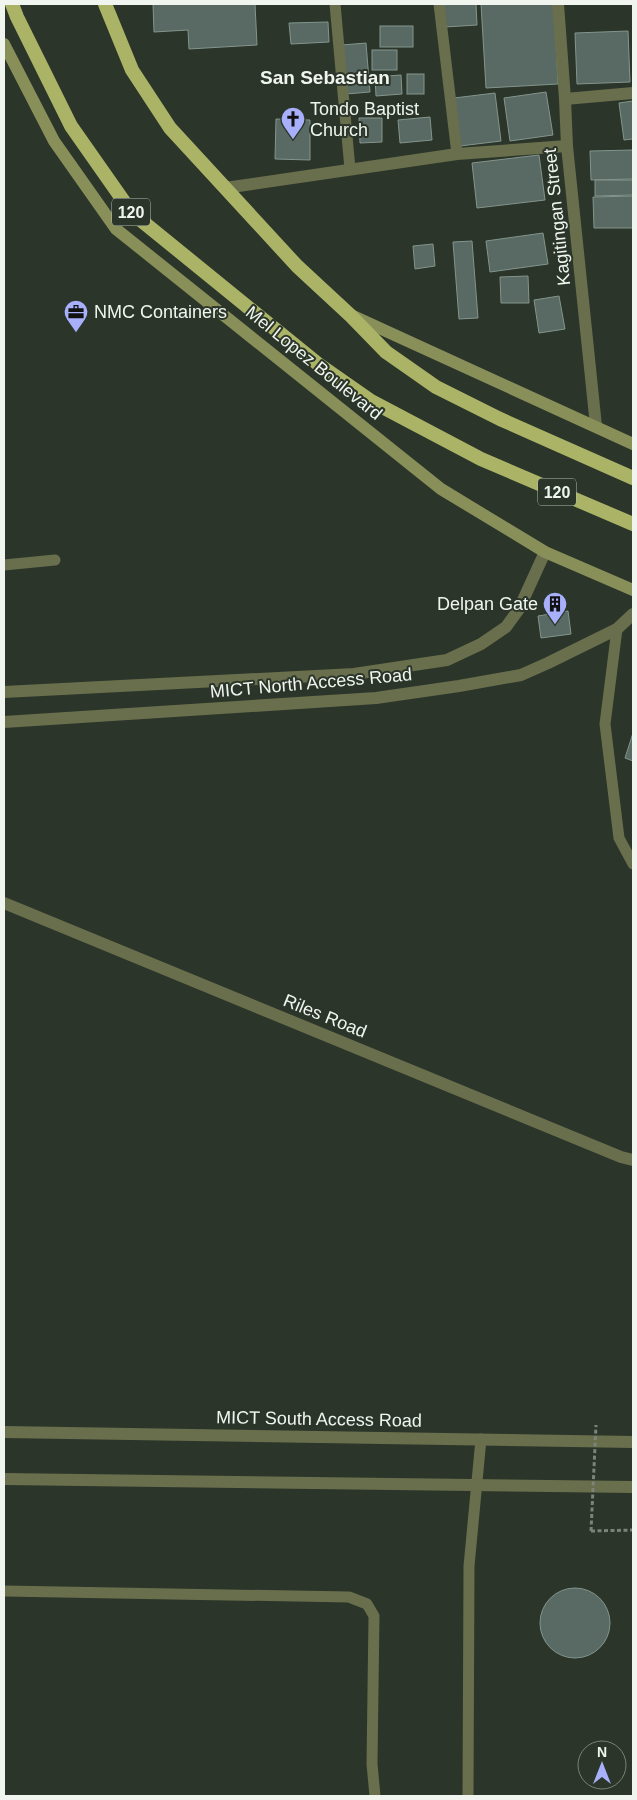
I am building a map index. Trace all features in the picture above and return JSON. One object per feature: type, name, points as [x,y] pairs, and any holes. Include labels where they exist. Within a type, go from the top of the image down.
[{"type":"highway","name":"Mel Lopez Boulevard","points":[[12,4],[71,126],[132,213],[318,364],[371,401],[481,459],[633,524]]},
{"type":"highway","name":"120","points":[[105,4],[132,70],[170,128],[296,266],[351,316],[386,352],[436,387],[500,420],[633,478]]},
{"type":"main road","name":"Mel Lopez Boulevard","points":[[4,44],[54,141],[116,229],[441,489],[545,552],[633,590]]},
{"type":"main road","name":"120","points":[[351,316],[633,444]]},
{"type":"street","name":"Kagitingan Street","points":[[558,4],[566,99],[567,146],[596,426]]},
{"type":"street","points":[[566,99],[633,93]]},
{"type":"street","points":[[225,188],[458,154],[567,146]]},
{"type":"street","name":"MICT North Access Road","points":[[4,692],[354,674],[446,660],[481,644],[506,627],[518,609],[545,552]]},
{"type":"street","name":"MICT North Access Road","points":[[4,722],[376,698],[413,693],[521,674],[548,663],[616,629],[633,614]]},
{"type":"street","name":"Riles Road","points":[[4,903],[621,1157],[633,1160]]},
{"type":"street","name":"MICT South Access Road","points":[[4,1432],[633,1442]]},
{"type":"street","points":[[4,1479],[633,1487]]},
{"type":"lane","points":[[335,4],[350,169]]},
{"type":"lane","points":[[439,4],[458,154]]},
{"type":"lane","points":[[4,565],[55,560]]},
{"type":"lane","points":[[616,629],[605,724],[619,838],[633,864]]},
{"type":"lane","points":[[468,1796],[469,1566],[481,1439]]},
{"type":"lane","points":[[4,1591],[349,1597],[367,1604],[374,1616],[372,1764],[375,1796]]},
{"type":"path","points":[[596,1425],[590,1531],[633,1530]]},
{"type":"building","points":[[153,4],[255,4],[257,45],[189,49],[188,30],[154,32]]},
{"type":"building","points":[[444,4],[476,4],[477,25],[445,27]]},
{"type":"building","points":[[481,4],[554,4],[558,84],[486,88]]},
{"type":"building","points":[[328,22],[329,42],[291,44],[289,23]]},
{"type":"building","points":[[380,26],[413,26],[413,47],[380,47]]},
{"type":"building","points":[[628,31],[630,82],[577,84],[575,33]]},
{"type":"building","points":[[366,43],[370,92],[346,94],[342,45]]},
{"type":"building","points":[[372,50],[397,50],[397,70],[372,70]]},
{"type":"building","points":[[407,74],[424,74],[424,94],[407,94]]},
{"type":"building","points":[[401,75],[402,94],[376,96],[375,77]]},
{"type":"building","points":[[546,92],[553,135],[510,141],[504,98]]},
{"type":"building","points":[[495,93],[501,141],[460,146],[454,98]]},
{"type":"building","points":[[633,101],[633,139],[624,140],[619,103]]},
{"type":"building","points":[[430,117],[432,140],[400,143],[398,120]]},
{"type":"building","points":[[359,118],[382,118],[382,142],[360,143]]},
{"type":"building","name":"Tondo Baptist Church","points":[[276,119],[310,120],[310,160],[275,159]]},
{"type":"building","points":[[633,150],[633,179],[591,180],[590,151]]},
{"type":"building","points":[[539,155],[545,200],[477,208],[472,163]]},
{"type":"building","points":[[595,180],[633,180],[633,195],[595,196]]},
{"type":"building","points":[[633,196],[633,228],[594,228],[593,197]]},
{"type":"building","points":[[543,233],[548,264],[490,272],[486,241]]},
{"type":"building","points":[[472,241],[478,318],[459,319],[453,242]]},
{"type":"building","points":[[433,244],[435,266],[415,269],[413,246]]},
{"type":"building","points":[[528,276],[529,303],[501,303],[500,277]]},
{"type":"building","points":[[559,296],[565,329],[539,333],[534,300]]},
{"type":"building","name":"Delpan Gate","points":[[568,611],[571,634],[541,638],[538,616]]},
{"type":"building","points":[[633,733],[633,761],[625,758]]},
{"type":"building","points":[[575,1588],[594,1594],[604,1604],[610,1623],[604,1642],[594,1652],[575,1658],[556,1652],[546,1642],[540,1623],[546,1604],[556,1594]]},
{"type":"place","name":"Tondo Baptist Church","points":[[293,140]]},
{"type":"place","name":"NMC Containers","points":[[76,333]]},
{"type":"place","name":"Delpan Gate","points":[[555,625]]},
{"type":"district","name":"San Sebastian","points":[[325,77]]}]
